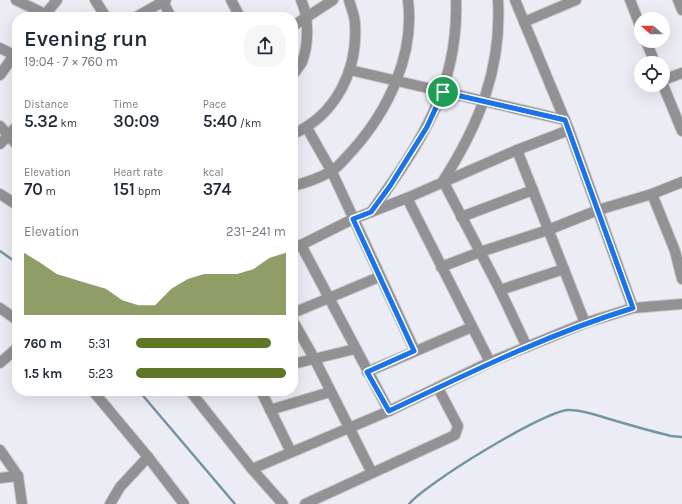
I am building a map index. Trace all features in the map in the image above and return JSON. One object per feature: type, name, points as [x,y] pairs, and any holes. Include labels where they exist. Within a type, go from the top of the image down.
[{"type":"street","points":[[16,0],[38,12]]},
{"type":"street","points":[[48,12],[57,0]]},
{"type":"street","points":[[95,0],[103,12]]},
{"type":"street","points":[[231,0],[237,12]]},
{"type":"street","points":[[298,67],[302,61],[304,50],[306,18],[301,0]]},
{"type":"street","points":[[298,23],[333,0]]},
{"type":"street","points":[[298,132],[307,128],[334,102],[344,87],[350,70],[355,47],[355,22],[349,0]]},
{"type":"street","points":[[298,184],[332,172],[364,137],[383,108],[397,81],[403,59],[407,37],[408,0]]},
{"type":"street","points":[[371,212],[427,127],[443,92],[455,31],[456,0]]},
{"type":"street","points":[[443,181],[472,131],[484,102],[494,66],[499,15],[498,0]]},
{"type":"street","points":[[515,0],[567,125],[633,308]]},
{"type":"street","points":[[524,22],[575,0]]},
{"type":"street","points":[[630,0],[635,12]]},
{"type":"street","points":[[678,0],[682,10]]},
{"type":"street","points":[[145,12],[164,1],[169,12]]},
{"type":"street","points":[[0,48],[12,53]]},
{"type":"street","points":[[0,75],[12,60]]},
{"type":"street","points":[[350,70],[484,102],[567,125]]},
{"type":"street","points":[[670,77],[682,73]]},
{"type":"street","points":[[666,92],[682,131]]},
{"type":"street","points":[[298,245],[353,219],[407,198],[517,150],[567,125]]},
{"type":"street","points":[[0,126],[12,138]]},
{"type":"street","points":[[307,128],[332,172],[414,351]]},
{"type":"street","points":[[0,144],[12,131]]},
{"type":"street","points":[[517,150],[585,322]]},
{"type":"street","points":[[443,181],[500,290],[527,347]]},
{"type":"street","points":[[441,267],[480,252],[548,230],[598,210],[652,194],[682,182]]},
{"type":"street","points":[[461,217],[533,190]]},
{"type":"street","points":[[0,194],[12,202]]},
{"type":"street","points":[[652,194],[675,251],[682,279]]},
{"type":"street","points":[[407,198],[490,362]]},
{"type":"street","points":[[298,249],[328,299],[389,411]]},
{"type":"street","points":[[500,290],[564,269]]},
{"type":"street","points":[[298,311],[379,277]]},
{"type":"street","points":[[252,468],[389,411],[490,362],[585,322],[633,308],[682,304]]},
{"type":"street","points":[[0,308],[12,316]]},
{"type":"street","points":[[367,372],[472,327]]},
{"type":"street","points":[[298,330],[314,358],[372,473]]},
{"type":"street","points":[[298,363],[355,349]]},
{"type":"street","points":[[0,362],[12,352]]},
{"type":"street","points":[[305,504],[455,435],[457,433],[458,426],[438,388]]},
{"type":"street","points":[[270,410],[330,392]]},
{"type":"street","points":[[96,396],[148,457],[184,504]]},
{"type":"street","points":[[195,396],[252,468],[283,504]]},
{"type":"street","points":[[263,396],[291,452]]},
{"type":"street","points":[[0,450],[18,476],[22,504]]},
{"type":"street","points":[[110,504],[120,487],[148,457]]},
{"type":"street","points":[[0,478],[18,476]]},
{"type":"waterway","points":[[0,251],[12,259]]},
{"type":"waterway","points":[[143,396],[235,504]]},
{"type":"waterway","points":[[409,504],[419,494],[437,481],[510,435],[554,414],[568,410],[583,411],[655,432],[682,437]]},
{"type":"route","points":[[443,92],[565,120],[570,130],[633,308],[585,322],[490,362],[389,411],[367,372],[414,351],[353,219],[371,212],[390,186],[427,127],[443,92]]}]
